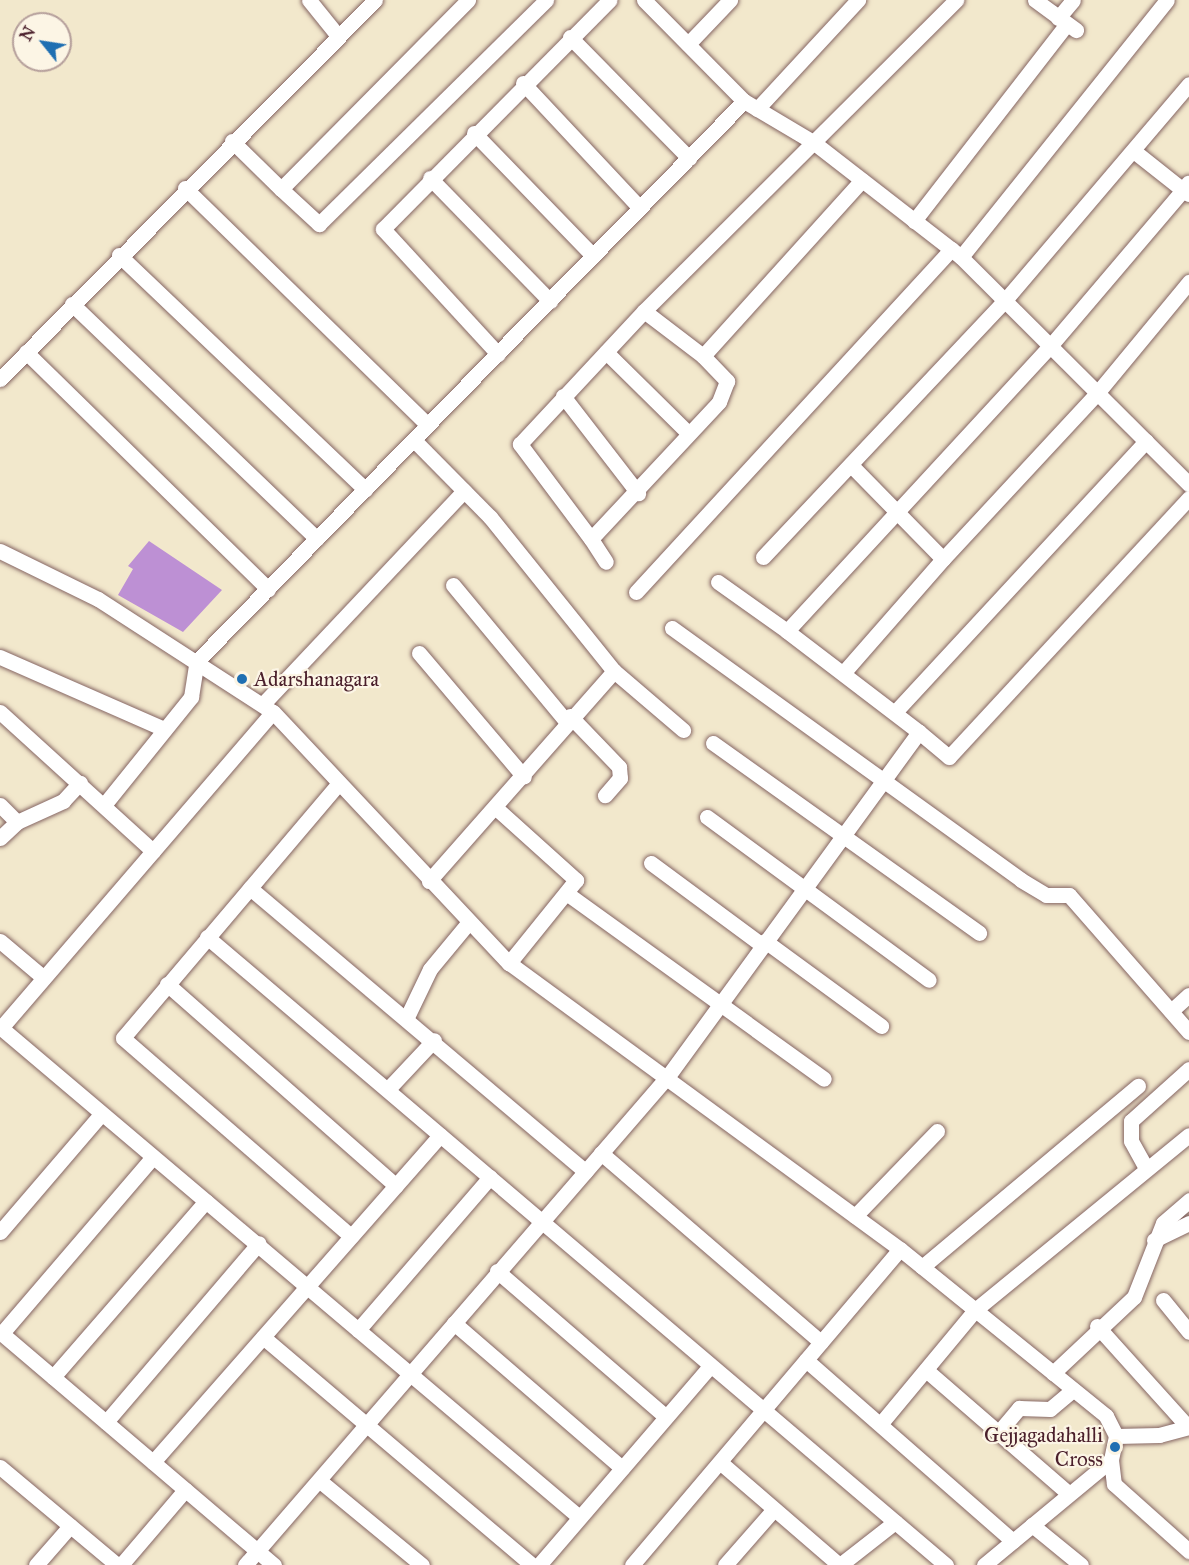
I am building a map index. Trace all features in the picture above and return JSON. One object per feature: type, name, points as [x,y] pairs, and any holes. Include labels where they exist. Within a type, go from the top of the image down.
[{"type":"street","points":[[309,0],[339,36]]},
{"type":"street","points":[[0,379],[185,188],[375,0]]},
{"type":"street","points":[[281,189],[468,0]]},
{"type":"street","points":[[232,141],[319,224],[546,0]]},
{"type":"street","points":[[498,354],[383,229],[523,83],[610,0]]},
{"type":"street","points":[[644,0],[750,105],[813,142],[956,253],[1006,299],[1189,484]]},
{"type":"street","points":[[688,44],[730,0]]},
{"type":"street","points":[[104,806],[162,728],[191,697],[197,661],[688,159],[750,105],[858,0]]},
{"type":"street","points":[[606,562],[520,444],[562,396],[644,311],[956,0]]},
{"type":"street","points":[[1035,0],[1067,24]]},
{"type":"street","points":[[914,221],[1067,24],[1073,0]]},
{"type":"street","points":[[636,592],[956,253],[1167,0]]},
{"type":"street","points":[[570,37],[688,159]]},
{"type":"street","points":[[523,83],[640,208]]},
{"type":"street","points":[[763,557],[1006,299],[1135,152],[1189,84]]},
{"type":"street","points":[[474,133],[593,256]]},
{"type":"street","points":[[787,631],[1051,345],[1187,188],[1135,152]]},
{"type":"street","points":[[430,178],[550,301]]},
{"type":"street","points":[[703,356],[862,180]]},
{"type":"street","points":[[185,188],[428,425]]},
{"type":"street","points":[[119,255],[365,489]]},
{"type":"street","points":[[844,672],[943,559],[1098,392],[1189,282]]},
{"type":"street","points":[[72,304],[316,539]]},
{"type":"street","points":[[591,539],[638,494],[688,433],[719,402],[728,381],[703,356],[644,311]]},
{"type":"street","points":[[26,352],[268,589]]},
{"type":"street","points":[[606,352],[688,433]]},
{"type":"street","points":[[562,396],[638,494]]},
{"type":"street","points":[[414,440],[464,491],[614,671],[683,730]]},
{"type":"street","points":[[896,711],[1146,441]]},
{"type":"street","points":[[851,465],[943,559]]},
{"type":"street","points":[[464,491],[268,708],[153,851],[0,1028],[152,1158],[259,1243],[409,1375],[578,1516]]},
{"type":"street","points":[[718,582],[896,711],[949,757],[1189,498]]},
{"type":"street","points":[[0,551],[11,561],[98,599],[268,708],[429,881],[509,963],[668,1076],[900,1249],[1106,1416],[1116,1436],[1111,1460],[1120,1493],[1189,1551]]},
{"type":"street","points":[[453,585],[568,719],[619,767],[620,778],[605,795]]},
{"type":"street","points":[[672,628],[1037,890],[1069,895],[1189,1032]]},
{"type":"street","points":[[419,653],[524,777]]},
{"type":"street","points":[[0,657],[162,728]]},
{"type":"street","points":[[429,881],[524,777],[568,719],[614,671]]},
{"type":"street","points":[[0,712],[81,783],[153,851]]},
{"type":"street","points":[[245,1565],[668,1076],[882,779],[920,732]]},
{"type":"street","points":[[713,743],[979,933]]},
{"type":"street","points":[[0,838],[17,822],[63,801],[81,783]]},
{"type":"street","points":[[339,783],[123,1038],[351,1236]]},
{"type":"street","points":[[0,805],[17,822]]},
{"type":"street","points":[[496,808],[576,880],[569,895],[509,963]]},
{"type":"street","points":[[707,817],[929,980]]},
{"type":"street","points":[[651,863],[881,1026]]},
{"type":"street","points":[[250,888],[408,1017],[585,1171]]},
{"type":"street","points":[[569,895],[824,1079]]},
{"type":"street","points":[[408,1017],[430,969],[469,922]]},
{"type":"street","points":[[207,937],[543,1221],[764,1413],[946,1565]]},
{"type":"street","points":[[0,941],[44,978]]},
{"type":"street","points":[[167,984],[396,1186]]},
{"type":"street","points":[[1171,1011],[1189,995]]},
{"type":"street","points":[[388,1089],[434,1040]]},
{"type":"street","points":[[1146,1168],[1131,1141],[1131,1121],[1189,1069]]},
{"type":"street","points":[[922,1267],[1138,1086]]},
{"type":"street","points":[[0,1232],[101,1114]]},
{"type":"street","points":[[855,1216],[937,1131]]},
{"type":"street","points":[[882,1422],[975,1310],[1189,1135]]},
{"type":"street","points":[[153,1462],[440,1136]]},
{"type":"street","points":[[601,1153],[821,1342]]},
{"type":"street","points":[[152,1158],[1,1332],[274,1565]]},
{"type":"street","points":[[358,1330],[490,1177]]},
{"type":"street","points":[[1053,1373],[1074,1356],[1097,1326],[1134,1297],[1155,1240],[1172,1213],[1189,1200]]},
{"type":"street","points":[[53,1377],[206,1201]]},
{"type":"street","points":[[1155,1240],[1189,1223]]},
{"type":"street","points":[[106,1422],[259,1243]]},
{"type":"street","points":[[632,1565],[764,1413],[900,1249]]},
{"type":"street","points":[[497,1271],[666,1417]]},
{"type":"street","points":[[1163,1300],[1189,1332]]},
{"type":"street","points":[[454,1323],[622,1468]]},
{"type":"street","points":[[1097,1326],[1189,1427],[1159,1435],[1116,1436]]},
{"type":"street","points":[[263,1337],[364,1428],[531,1565]]},
{"type":"street","points":[[806,1360],[882,1422],[1013,1541]]},
{"type":"street","points":[[539,1565],[578,1516],[710,1366]]},
{"type":"street","points":[[926,1370],[1069,1494]]},
{"type":"street","points":[[998,1432],[1019,1408],[1050,1409],[1073,1390]]},
{"type":"street","points":[[984,1565],[1111,1460]]},
{"type":"street","points":[[721,1463],[840,1565],[894,1522]]},
{"type":"street","points":[[0,1467],[119,1565],[185,1490]]},
{"type":"street","points":[[320,1480],[422,1565]]},
{"type":"street","points":[[725,1565],[774,1509]]},
{"type":"street","points":[[1032,1525],[1082,1565]]},
{"type":"street","points":[[36,1565],[70,1526]]},
{"type":"building","points":[[149,541],[222,590],[183,632],[118,595],[133,569],[128,566]]},
{"type":"place","name":"Adarshanagara","points":[[242,679]]},
{"type":"place","name":"Gejjagadahalli Cross","points":[[1115,1447]]}]
